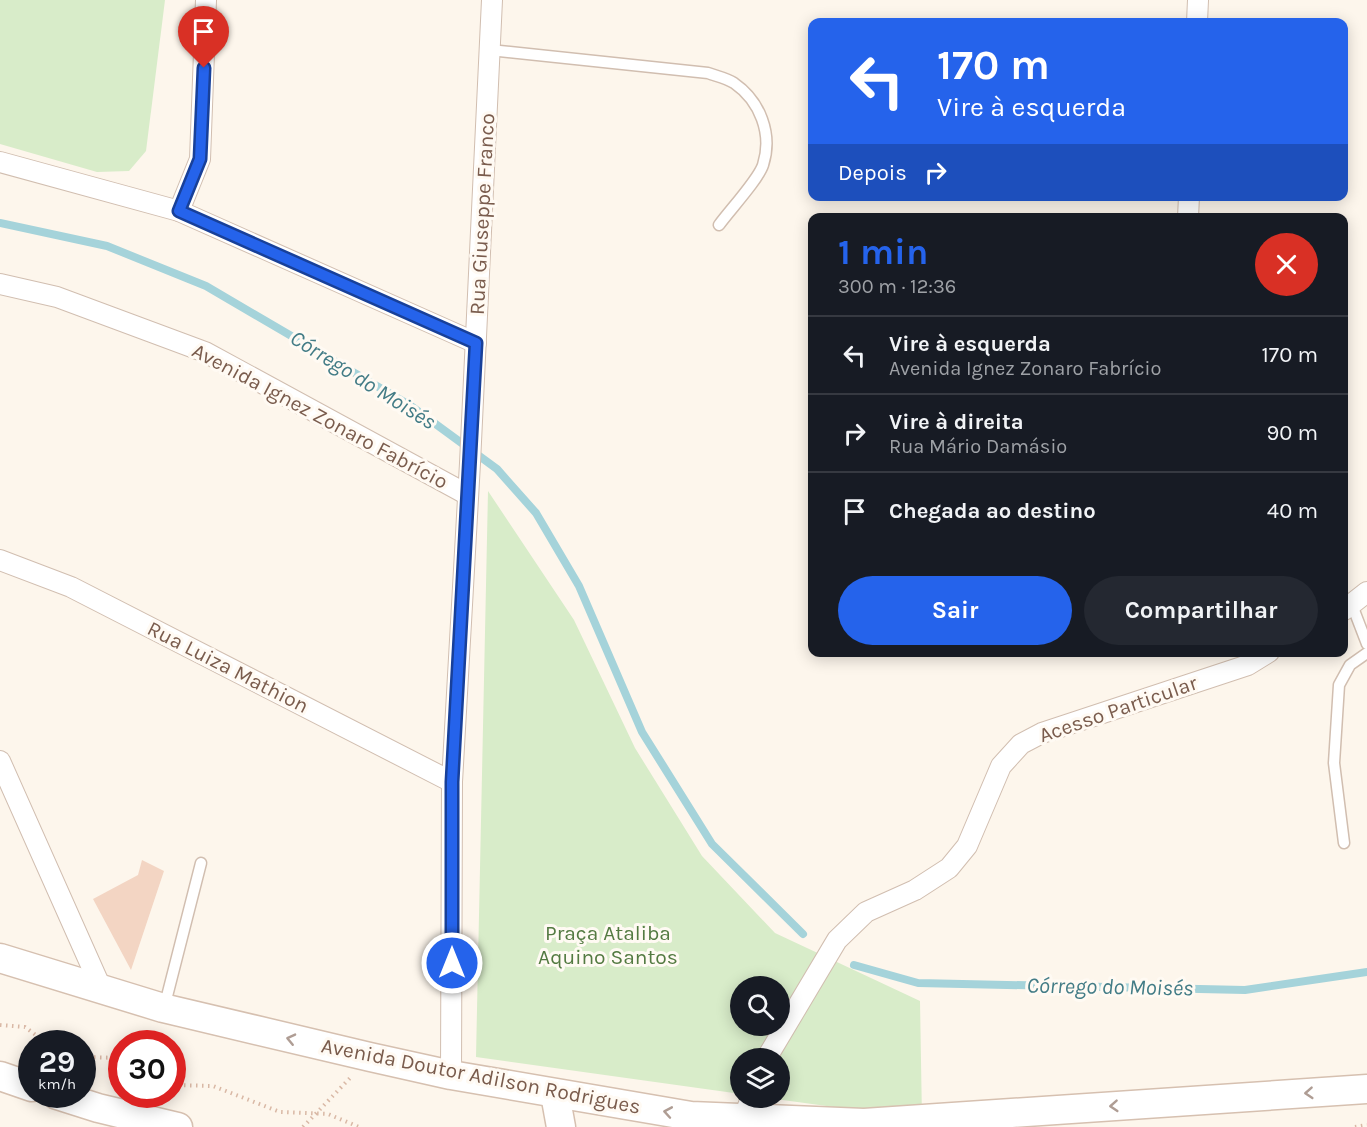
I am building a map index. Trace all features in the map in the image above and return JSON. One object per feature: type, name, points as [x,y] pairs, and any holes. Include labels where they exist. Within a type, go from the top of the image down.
[{"type":"street","points":[[179,211],[200,159],[206,0]]},
{"type":"street","name":"Rua Giuseppe Franco","points":[[451,1075],[452,782],[471,464],[492,0]]},
{"type":"street","points":[[1197,18],[1198,0]]},
{"type":"street","points":[[0,162],[179,211],[476,343]]},
{"type":"street","name":"Avenida Ignez Zonaro Fabrício","points":[[0,284],[57,297],[205,352],[468,495]]},
{"type":"street","name":"Rua Luiza Mathion","points":[[0,560],[71,587],[452,782]]},
{"type":"street","points":[[1348,608],[1367,592]]},
{"type":"street","name":"Acesso Particular","points":[[773,1048],[837,940],[866,912],[915,890],[949,868],[967,846],[1001,766],[1021,744],[1042,733],[1248,664],[1260,657]]},
{"type":"street","points":[[0,761],[102,990]]},
{"type":"street","name":"Avenida Doutor Adilson Rodrigues","points":[[0,958],[163,1008],[370,1058],[555,1094],[691,1116],[747,1109],[864,1123],[1367,1089]]},
{"type":"street","points":[[0,1076],[18,1082]]},
{"type":"street","points":[[555,1094],[561,1127]]},
{"type":"street","points":[[96,1107],[178,1127]]},
{"type":"lane","points":[[490,50],[708,73],[733,82],[754,102],[762,117],[767,142],[762,167],[719,225]]},
{"type":"lane","points":[[1348,608],[1367,644]]},
{"type":"lane","points":[[1344,843],[1334,763],[1339,685],[1350,665],[1367,652]]},
{"type":"lane","points":[[163,1008],[201,863]]},
{"type":"path","points":[[0,1025],[25,1027],[29,1030]]},
{"type":"path","points":[[303,1127],[370,1058]]},
{"type":"path","points":[[186,1085],[213,1086],[280,1113],[328,1114],[359,1127]]},
{"type":"path","points":[[1355,1127],[1367,1125]]},
{"type":"green space","points":[[0,0],[165,0],[146,151],[129,171],[97,172],[0,144]]},
{"type":"green space","name":"Praça Ataliba Aquino Santos","points":[[488,491],[574,620],[635,748],[702,856],[775,933],[920,1001],[922,1119],[790,1101],[790,1048],[730,1048],[730,1092],[476,1057]]},
{"type":"building","points":[[142,860],[164,871],[131,970],[93,899],[138,875]]},
{"type":"waterway","name":"Córrego do Moisés","points":[[0,223],[107,246],[206,286],[411,406],[497,469],[536,513],[579,586],[642,732],[712,844],[803,934]]},
{"type":"waterway","name":"Córrego do Moisés","points":[[854,965],[918,983],[1245,990],[1367,972]]},
{"type":"route","points":[[204,68],[200,159],[179,211],[476,343],[452,782],[452,963]]}]
